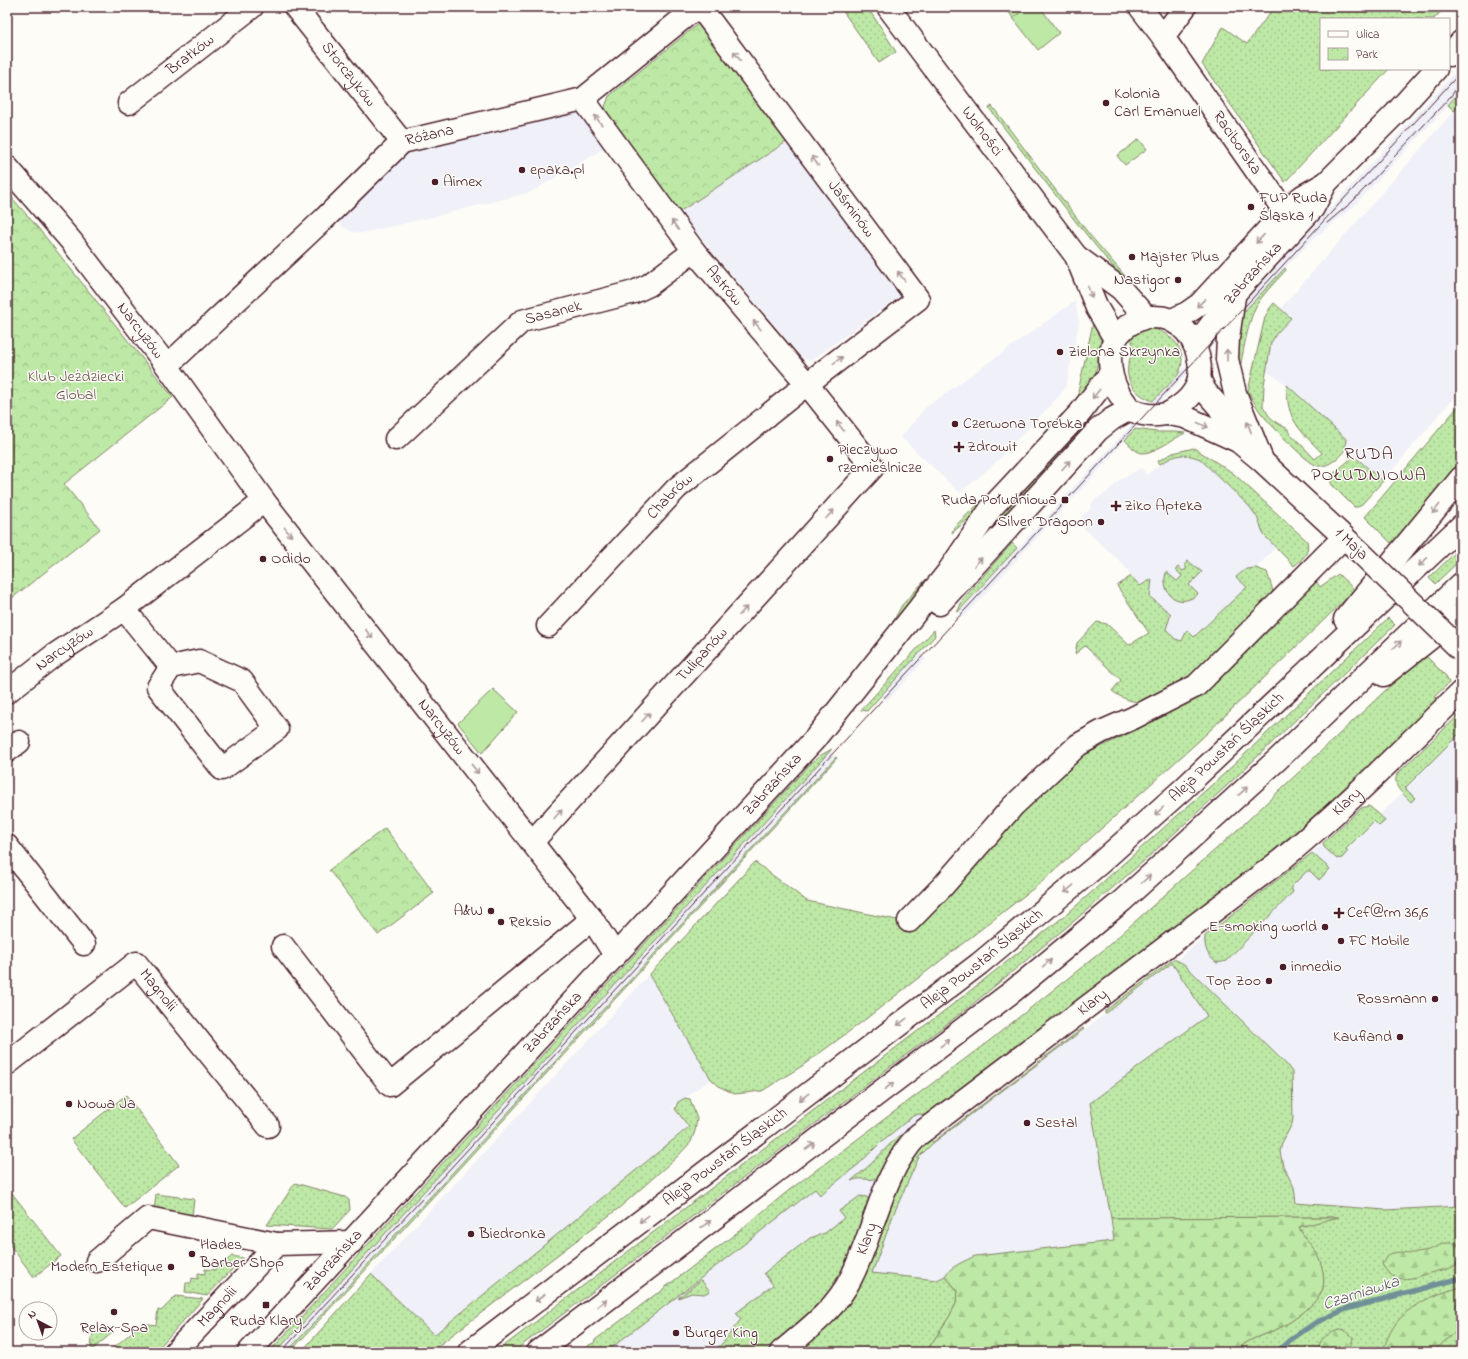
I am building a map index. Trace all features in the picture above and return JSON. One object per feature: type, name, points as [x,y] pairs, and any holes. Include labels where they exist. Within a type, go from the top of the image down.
[{"type":"street","name":"Bratków","points":[[129,103],[252,7]]},
{"type":"street","name":"Storczyków","points":[[295,7],[402,142]]},
{"type":"street","name":"Różana","points":[[167,366],[325,218],[402,142],[583,99],[697,7]]},
{"type":"street","name":"Jaśminów","points":[[700,7],[918,299],[807,384]]},
{"type":"street","name":"Wolności","points":[[888,7],[1076,256],[1097,308],[1115,339]]},
{"type":"street","name":"Raciborska","points":[[1140,7],[1163,37],[1282,206]]},
{"type":"street","points":[[1163,37],[1185,7]]},
{"type":"street","points":[[1450,54],[1461,42]]},
{"type":"street","name":"Zabrzańska","points":[[1172,320],[1187,314],[1200,304],[1282,206],[1326,183],[1396,113],[1435,70]]},
{"type":"street","name":"Astrów","points":[[583,99],[694,251],[807,384],[873,467]]},
{"type":"street","name":"Narcyzów","points":[[7,167],[65,227],[264,501],[592,919],[615,955]]},
{"type":"street","name":"Zabrzańska","points":[[1196,346],[1235,292],[1313,208],[1326,183]]},
{"type":"street","name":"Sasanek","points":[[396,439],[522,321],[634,292],[649,285],[694,251]]},
{"type":"street","name":"Wolności","points":[[1076,256],[1122,289],[1146,317]]},
{"type":"street","points":[[1235,292],[1228,338],[1227,359],[1235,393],[1262,461]]},
{"type":"street","points":[[1146,317],[1160,317],[1172,320],[1188,333],[1196,346],[1200,373],[1195,391],[1184,403],[1168,414],[1145,414],[1130,409],[1119,395],[1111,373],[1110,359],[1115,339],[1132,322],[1146,317]]},
{"type":"street","name":"Zabrzańska","points":[[249,1352],[814,740],[948,572],[992,507],[1080,413],[1111,373]]},
{"type":"street","name":"1 Maja","points":[[1199,378],[1205,391],[1219,407],[1238,441]]},
{"type":"street","name":"Chabrów","points":[[548,626],[677,488],[807,384]]},
{"type":"street","name":"Zabrzańska","points":[[854,691],[952,590],[1098,430],[1112,419],[1130,409]]},
{"type":"street","name":"1 Maja","points":[[1168,414],[1185,416],[1238,441],[1262,461],[1344,537],[1461,650]]},
{"type":"street","name":"Tulipanów","points":[[532,842],[873,467]]},
{"type":"street","points":[[1279,698],[1461,478]]},
{"type":"street","name":"Narcyzów","points":[[7,692],[53,656],[124,608],[264,501]]},
{"type":"street","name":"Aleja Powstań Śląskich","points":[[469,1352],[979,964],[1099,864],[1183,789],[1461,526]]},
{"type":"street","points":[[909,921],[943,886],[1013,806],[1078,745],[1101,732],[1133,718],[1196,686],[1344,537]]},
{"type":"street","points":[[538,1352],[1013,991],[1122,901],[1278,759],[1461,584]]},
{"type":"street","points":[[124,608],[171,667]]},
{"type":"street","points":[[1278,759],[1461,614]]},
{"type":"street","points":[[199,661],[242,681],[277,729],[222,769],[158,687],[171,667],[199,661]]},
{"type":"street","name":"Klary","points":[[781,1352],[819,1320],[842,1294],[858,1262],[897,1163],[918,1135],[1282,860],[1305,841],[1369,781],[1461,692]]},
{"type":"street","points":[[7,846],[84,944]]},
{"type":"street","points":[[283,946],[390,1085],[592,919]]},
{"type":"street","name":"Magnolii","points":[[7,1064],[136,963],[268,1126]]},
{"type":"street","points":[[97,1261],[148,1218],[277,1244],[352,1242]]},
{"type":"street","name":"Magnolii","points":[[175,1352],[277,1244]]},
{"type":"street","points":[[551,1352],[579,1320]]},
{"type":"shaded area","points":[[1461,66],[1461,90],[1452,101],[1352,208],[1313,239],[1285,268],[1125,440],[964,617],[959,612]]},
{"type":"shaded area","points":[[1461,103],[1461,389],[1383,481],[1345,448],[1345,439],[1287,385],[1266,371],[1267,361],[1271,343],[1276,334],[1291,318],[1281,308]]},
{"type":"shaded area","points":[[573,110],[579,112],[605,148],[531,192],[362,233],[353,232],[343,227],[336,218],[405,153],[521,121]]},
{"type":"shaded area","points":[[791,139],[901,285],[900,296],[812,360],[803,359],[679,212]]},
{"type":"shaded area","name":"Czerwona Torebka","points":[[1075,301],[1079,322],[1066,386],[1060,395],[994,464],[960,493],[901,437],[925,408]]},
{"type":"shaded area","points":[[1184,454],[1200,459],[1249,506],[1257,517],[1264,535],[1276,547],[1256,568],[1246,569],[1236,576],[1247,587],[1194,637],[1187,630],[1182,641],[1175,639],[1166,629],[1171,614],[1150,597],[1152,580],[1140,586],[1122,563],[1078,523],[1085,513],[1089,511],[1093,501],[1106,493],[1120,480],[1141,468],[1147,475],[1170,458]]},
{"type":"shaded area","points":[[920,653],[926,659],[887,701],[881,695]]},
{"type":"shaded area","points":[[1461,713],[1461,1209],[1112,1218],[1114,1241],[975,1256],[947,1272],[945,1276],[937,1280],[871,1274],[894,1213],[919,1157],[933,1143],[1177,960],[1205,936],[1312,853],[1361,808],[1369,806],[1380,814],[1402,793],[1396,785],[1397,774]]},
{"type":"shaded area","points":[[829,751],[836,757],[287,1352],[276,1352]]},
{"type":"shaded area","points":[[649,975],[711,1079],[672,1107],[689,1127],[434,1335],[371,1274]]},
{"type":"shaded area","points":[[912,1098],[926,1116],[871,1205],[768,1352],[580,1352],[594,1343],[595,1340],[656,1294],[660,1293],[663,1289],[734,1235],[788,1191]]},
{"type":"green space","points":[[840,7],[867,7],[896,52],[879,63]]},
{"type":"green space","points":[[1005,7],[1027,7],[1013,18]]},
{"type":"green space","points":[[1027,7],[1040,7],[1059,33],[1038,50],[1013,18]]},
{"type":"green space","points":[[1274,7],[1445,7],[1435,18],[1320,18],[1320,70],[1388,70],[1285,182],[1202,64],[1223,27],[1247,44]]},
{"type":"green space","points":[[698,24],[791,139],[679,212],[609,118],[605,107],[609,96]]},
{"type":"green space","points":[[1461,90],[1461,103],[1454,111],[1448,105]]},
{"type":"green space","points":[[992,106],[1089,234],[1125,276],[1122,278],[1076,222],[989,108]]},
{"type":"green space","points":[[1139,139],[1147,149],[1125,165],[1117,156]]},
{"type":"green space","name":"Klub Jeżdziecki Global","points":[[7,192],[39,229],[173,397],[64,484],[100,529],[7,602]]},
{"type":"green space","points":[[1285,268],[1286,270],[1262,297],[1255,308],[1246,338],[1238,379],[1238,318]]},
{"type":"green space","points":[[1274,303],[1291,318],[1276,334],[1271,343],[1264,385],[1263,406],[1269,416],[1277,423],[1288,429],[1315,459],[1322,453],[1296,424],[1289,407],[1287,385],[1346,439],[1346,449],[1337,458],[1326,465],[1318,466],[1313,464],[1297,451],[1261,413],[1248,391],[1265,317]]},
{"type":"green space","points":[[1093,323],[1100,332],[1100,350],[1095,376],[1081,400],[1078,392]]},
{"type":"green space","points":[[1150,328],[1164,333],[1176,342],[1182,355],[1182,363],[1179,373],[1153,401],[1142,396],[1134,388],[1128,372],[1132,347],[1131,335],[1141,330]]},
{"type":"green space","points":[[1461,403],[1461,465],[1394,546],[1365,517]]},
{"type":"green space","points":[[1062,414],[1067,414],[982,507],[952,533],[954,527],[988,495]]},
{"type":"green space","points":[[1079,424],[1087,432],[954,575],[981,536]]},
{"type":"green space","points":[[1135,429],[1157,432],[1185,433],[1152,451],[1142,453],[1135,450],[1125,440]]},
{"type":"green space","points":[[1194,448],[1233,473],[1307,541],[1307,552],[1300,561],[1294,566],[1264,535],[1257,517],[1249,506],[1200,459],[1184,455],[1170,458],[1160,464],[1158,461],[1173,453]]},
{"type":"green space","points":[[1354,456],[1383,481],[1358,507],[1354,507],[1332,485],[1330,480],[1333,474]]},
{"type":"green space","points":[[1012,543],[1017,548],[957,613],[963,599]]},
{"type":"green space","points":[[1461,547],[1461,559],[1435,584],[1429,578]]},
{"type":"green space","points":[[1188,561],[1202,572],[1189,585],[1198,594],[1191,599],[1178,600],[1168,593],[1165,580],[1166,572],[1177,581],[1182,576],[1176,569],[1178,567],[1183,571],[1187,568],[1184,565]]},
{"type":"green space","points":[[1256,568],[1267,572],[1273,591],[1271,599],[1200,668],[1169,692],[1141,702],[1128,700],[1112,691],[1121,680],[1085,646],[1075,654],[1077,643],[1097,622],[1107,624],[1129,645],[1149,633],[1117,586],[1131,576],[1140,586],[1152,579],[1150,597],[1171,614],[1166,629],[1175,639],[1182,641],[1187,630],[1194,637],[1247,587],[1236,577],[1246,569]]},
{"type":"green space","points":[[1338,574],[1355,590],[1201,739],[1043,881],[858,1025],[802,1066],[762,1091],[735,1094],[720,1087],[711,1079],[649,975],[755,862],[807,901],[902,921],[987,848],[1071,761],[1132,732],[1180,705],[1316,581],[1320,587]]},
{"type":"green space","points":[[926,579],[899,617],[891,625],[902,605]]},
{"type":"green space","points":[[1388,618],[1395,625],[1232,781],[1145,860],[1074,921],[968,1008],[513,1352],[496,1352],[961,998],[1067,914],[1224,774]]},
{"type":"green space","points":[[934,630],[935,636],[867,711],[861,710]]},
{"type":"green space","points":[[1424,654],[1446,676],[1449,683],[1435,696],[1440,701],[1290,843],[926,1116],[919,1114],[913,1116],[882,1141],[859,1164],[820,1195],[815,1189],[606,1352],[580,1352],[594,1343],[595,1340],[656,1294],[660,1293],[663,1289],[734,1235],[788,1191],[989,1041],[1101,952],[1245,823]]},
{"type":"green space","points":[[493,689],[518,712],[482,753],[458,723]]},
{"type":"green space","points":[[1461,713],[1461,732],[1405,788],[1415,798],[1411,802],[1397,786],[1397,774]]},
{"type":"green space","points":[[832,749],[276,1352],[269,1352],[809,765],[821,755]]},
{"type":"green space","points":[[836,757],[837,758],[290,1352],[287,1352]]},
{"type":"green space","points":[[1369,806],[1385,821],[1379,826],[1374,821],[1346,849],[1348,851],[1342,858],[1337,859],[1324,847],[1323,843],[1361,808]]},
{"type":"green space","points":[[385,828],[434,893],[378,935],[329,870]]},
{"type":"green space","points":[[1312,853],[1330,869],[1319,880],[1310,871],[1307,871],[1291,887],[1293,892],[1226,961],[1217,963],[1207,951],[1205,936]]},
{"type":"green space","points":[[1174,959],[1184,964],[1286,1064],[1292,1072],[1293,1118],[1292,1124],[1282,1143],[1280,1152],[1283,1166],[1294,1187],[1296,1203],[1385,1210],[1461,1206],[1461,1352],[1235,1352],[1249,1341],[1288,1323],[1303,1313],[1316,1300],[1323,1288],[1324,1280],[1322,1268],[1316,1253],[1299,1227],[1336,1217],[1111,1218],[1090,1103],[1207,1016],[1172,963],[1105,1014],[1105,1011]]},
{"type":"green space","points":[[1083,1028],[1084,1029],[933,1143],[919,1157],[894,1213],[872,1273],[937,1280],[945,1276],[957,1290],[956,1304],[926,1352],[794,1352],[902,1172],[928,1137],[933,1142]]},
{"type":"green space","points":[[126,1095],[179,1165],[125,1208],[71,1139]]},
{"type":"green space","points":[[685,1098],[690,1099],[697,1119],[691,1142],[677,1157],[619,1208],[430,1352],[301,1352],[371,1274],[434,1335],[689,1127],[675,1109],[678,1102]]},
{"type":"green space","points":[[916,1123],[880,1176],[870,1180],[855,1179],[851,1181],[871,1164],[891,1143]]},
{"type":"green space","points":[[295,1183],[345,1197],[349,1200],[350,1210],[332,1229],[267,1225]]},
{"type":"green space","points":[[7,1188],[61,1256],[34,1277],[7,1241]]},
{"type":"green space","points":[[156,1194],[194,1199],[192,1216],[154,1211]]},
{"type":"green space","points":[[860,1196],[867,1197],[871,1205],[837,1285],[801,1324],[768,1352],[712,1352],[722,1344],[741,1319],[736,1313],[773,1285],[764,1273],[810,1238],[825,1233],[844,1218],[839,1211]]},
{"type":"green space","points":[[1339,1217],[1299,1227],[1317,1254],[1322,1269],[1324,1281],[1323,1288],[1316,1300],[1303,1313],[1288,1323],[1249,1341],[1235,1352],[926,1352],[956,1304],[957,1290],[945,1276],[954,1267],[975,1256],[1114,1241],[1111,1218]]},
{"type":"green space","points":[[1445,1243],[1461,1245],[1461,1255],[1459,1261],[1456,1265],[1448,1268],[1406,1279],[1393,1276],[1387,1271],[1382,1263],[1391,1254],[1400,1252],[1422,1252]]},
{"type":"green space","points":[[232,1256],[243,1258],[207,1296],[185,1292],[186,1283],[191,1283],[192,1278],[198,1279],[198,1273],[205,1274],[205,1269],[215,1270],[217,1262],[224,1263]]},
{"type":"green space","points":[[701,1280],[710,1291],[704,1294],[692,1293],[678,1298]]},
{"type":"green space","points":[[1461,1287],[1461,1326],[1433,1352],[1383,1352],[1394,1326],[1402,1316],[1412,1308],[1434,1296]]},
{"type":"green space","points":[[176,1296],[203,1299],[155,1352],[109,1352],[142,1323],[156,1325],[158,1310],[161,1311]]},
{"type":"green space","points":[[93,1330],[112,1331],[112,1333],[93,1349],[91,1348]]},
{"type":"green space","points":[[1339,1330],[1346,1331],[1353,1337],[1348,1349],[1344,1352],[1316,1352],[1325,1336]]},
{"type":"waterway","name":"Czarniawka","points":[[1277,1352],[1290,1340],[1315,1323],[1346,1309],[1461,1278]]},
{"type":"tram line","points":[[281,1352],[1461,72]]},
{"type":"tram line","points":[[1327,223],[1352,202],[1451,96],[1461,82]]},
{"type":"place","name":"Kolonia Carl Emanuel","points":[[1106,103]]},
{"type":"place","name":"epaka.pl","points":[[522,170]]},
{"type":"place","name":"Aimex","points":[[435,182]]},
{"type":"place","name":"FUP Ruda Śląska 1","points":[[1251,207]]},
{"type":"place","name":"Majster Plus","points":[[1132,257]]},
{"type":"place","name":"Nastigor","points":[[1178,280]]},
{"type":"place","name":"Zielona Skrzynka","points":[[1060,352]]},
{"type":"place","name":"Czerwona Torebka","points":[[955,424]]},
{"type":"place","name":"Zdrowit","points":[[959,447]]},
{"type":"place","name":"Pieczywo rzemieślnicze","points":[[830,459]]},
{"type":"place","name":"Ruda Południowa","points":[[1065,500]]},
{"type":"place","name":"Ziko Apteka","points":[[1116,506]]},
{"type":"place","name":"Silver Dragoon","points":[[1101,522]]},
{"type":"place","name":"Odido","points":[[263,559]]},
{"type":"place","name":"A&W","points":[[491,911]]},
{"type":"place","name":"Cef@rm 36,6","points":[[1339,913]]},
{"type":"place","name":"Reksio","points":[[501,922]]},
{"type":"place","name":"E-smoking world","points":[[1325,927]]},
{"type":"place","name":"FC Mobile","points":[[1341,941]]},
{"type":"place","name":"inmedio","points":[[1283,967]]},
{"type":"place","name":"Top Zoo","points":[[1269,981]]},
{"type":"place","name":"Rossmann","points":[[1435,999]]},
{"type":"place","name":"Kaufland","points":[[1400,1037]]},
{"type":"place","name":"Nowa Ja","points":[[69,1104]]},
{"type":"place","name":"Sestal","points":[[1027,1123]]},
{"type":"place","name":"Biedronka","points":[[471,1234]]},
{"type":"place","name":"Hades Barber Shop","points":[[192,1254]]},
{"type":"place","name":"Modern Estetique","points":[[171,1267]]},
{"type":"place","name":"Ruda Klary","points":[[266,1305]]},
{"type":"place","name":"Relax-Spa","points":[[114,1312]]},
{"type":"place","name":"Burger King","points":[[676,1333]]},
{"type":"district","name":"RUDA POŁUDNIOWA","points":[[1369,465]]}]
